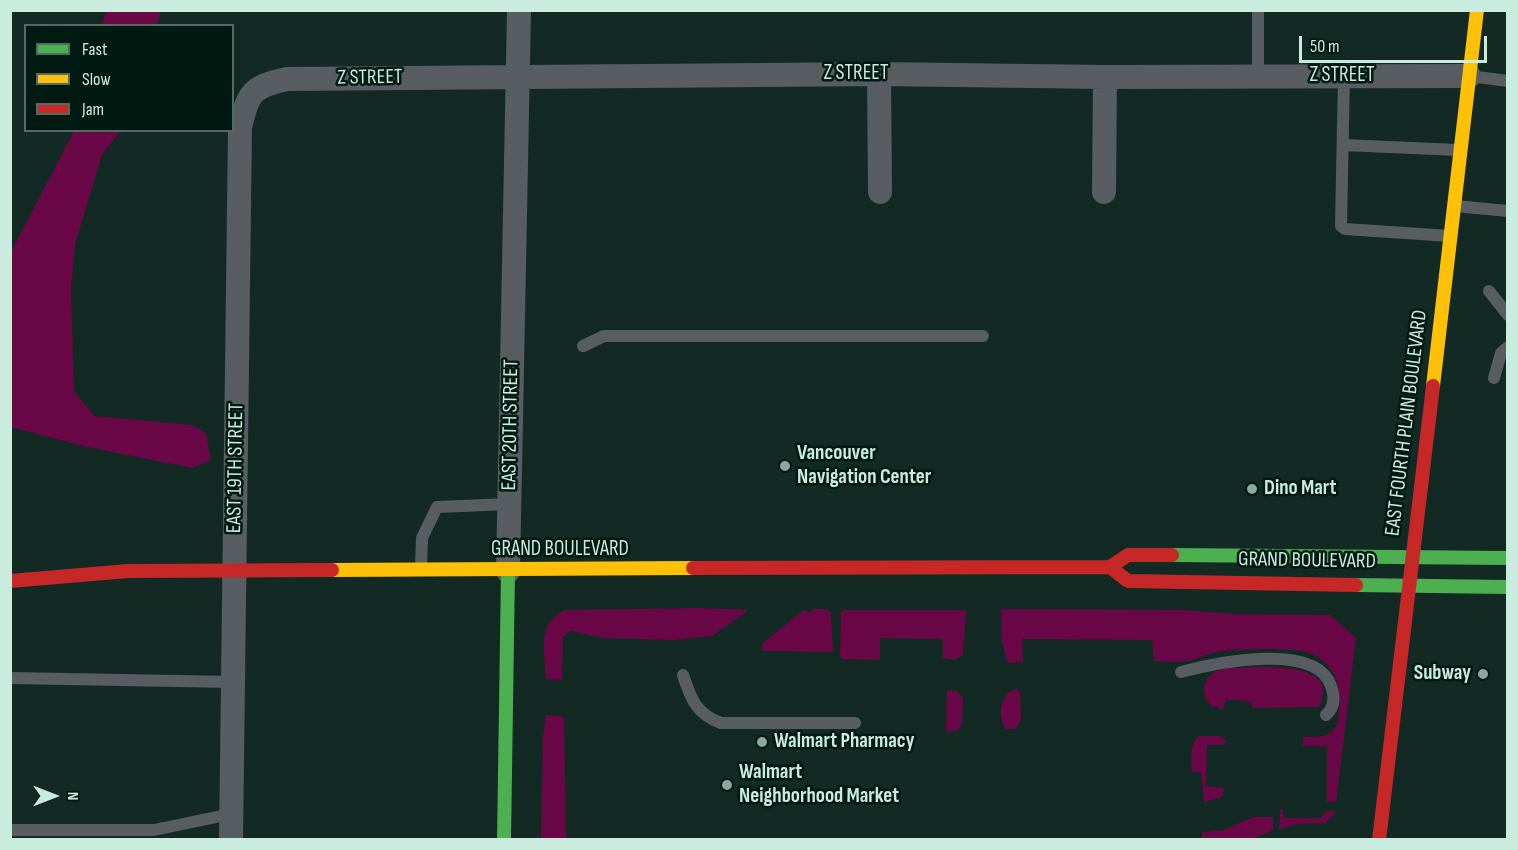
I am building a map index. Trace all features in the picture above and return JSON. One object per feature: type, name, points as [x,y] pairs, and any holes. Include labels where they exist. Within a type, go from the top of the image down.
[{"type":"main road","name":"EAST FOURTH PLAIN BOULEVARD","points":[[1378,840],[1477,10]]},
{"type":"main road","name":"GRAND BOULEVARD","points":[[10,581],[128,571],[1110,567],[1128,555],[1412,555],[1508,558]]},
{"type":"main road","name":"GRAND BOULEVARD","points":[[1110,567],[1128,581],[1508,587]]},
{"type":"main road","name":"EAST 20TH STREET","points":[[504,840],[508,571]]},
{"type":"street","name":"EAST 20TH STREET","points":[[508,571],[519,10]]},
{"type":"street","name":"Z STREET","points":[[248,97],[264,84],[287,79],[879,74],[1105,77],[1469,76]]},
{"type":"street","points":[[879,74],[880,192]]},
{"type":"street","points":[[1104,192],[1105,77]]},
{"type":"street","name":"EAST 19TH STREET","points":[[231,840],[240,127],[248,97]]},
{"type":"lane","points":[[1258,10],[1258,77]]},
{"type":"lane","points":[[1344,76],[1341,226],[1346,229],[1450,236]]},
{"type":"lane","points":[[1469,76],[1508,81]]},
{"type":"lane","points":[[1342,145],[1460,150]]},
{"type":"lane","points":[[1454,206],[1508,211]]},
{"type":"lane","points":[[1489,291],[1507,316]]},
{"type":"lane","points":[[583,346],[604,336],[983,336]]},
{"type":"lane","points":[[1494,378],[1501,353],[1508,347]]},
{"type":"lane","points":[[416,571],[422,538],[436,507],[510,504]]},
{"type":"lane","points":[[1181,672],[1242,660],[1296,660],[1323,671],[1331,685],[1334,701],[1331,710],[1326,715]]},
{"type":"lane","points":[[683,675],[694,706],[708,718],[721,723],[855,723]]},
{"type":"lane","points":[[10,678],[233,682]]},
{"type":"lane","points":[[10,830],[154,831],[231,814]]},
{"type":"shaded area","points":[[106,10],[161,11],[157,24],[102,24]]},
{"type":"shaded area","points":[[73,132],[119,132],[102,155],[75,244],[71,290],[74,392],[95,416],[192,425],[206,433],[211,460],[192,468],[87,447],[11,427],[11,252]]},
{"type":"shaded area","points":[[699,608],[749,610],[712,636],[673,640],[603,638],[570,631],[563,637],[562,680],[546,679],[544,640],[546,631],[556,616],[565,610]]},
{"type":"shaded area","points":[[814,609],[826,609],[831,613],[833,652],[762,651],[762,644],[802,611],[806,610],[809,613]]},
{"type":"shaded area","points":[[1001,609],[1184,610],[1232,614],[1330,615],[1356,638],[1336,802],[1327,802],[1327,746],[1303,746],[1303,737],[1327,735],[1337,725],[1340,703],[1338,685],[1326,663],[1318,657],[1301,651],[1250,649],[1217,652],[1182,662],[1154,661],[1152,640],[1022,639],[1023,662],[1008,663],[1002,643]]},
{"type":"shaded area","points":[[844,610],[966,610],[963,655],[956,660],[943,658],[943,639],[880,638],[880,660],[843,659],[840,657],[841,612]]},
{"type":"shaded area","points":[[1273,667],[1307,673],[1319,680],[1323,691],[1319,707],[1253,708],[1249,701],[1226,700],[1223,709],[1211,706],[1204,694],[1205,683],[1213,674],[1226,668]]},
{"type":"shaded area","points":[[1016,689],[1020,692],[1021,720],[1016,729],[1006,729],[1001,712],[1003,700],[1006,695]]},
{"type":"shaded area","points":[[947,690],[956,691],[963,697],[962,723],[958,730],[948,732],[946,731]]},
{"type":"shaded area","points":[[546,715],[564,718],[566,839],[541,839],[543,737]]},
{"type":"shaded area","points":[[1200,736],[1221,736],[1226,741],[1224,745],[1207,745],[1206,786],[1224,788],[1222,797],[1204,802],[1201,772],[1192,772],[1191,757],[1192,747]]},
{"type":"shaded area","points":[[1280,809],[1283,809],[1284,818],[1321,818],[1326,811],[1336,811],[1326,823],[1299,824],[1279,829]]},
{"type":"shaded area","points":[[1253,817],[1273,817],[1273,830],[1254,839],[1202,839],[1202,832],[1224,830]]},
{"type":"traffic: fast","points":[[1172,555],[1508,558]]},
{"type":"traffic: fast","points":[[504,840],[508,571]]},
{"type":"traffic: fast","points":[[1356,585],[1508,587]]},
{"type":"traffic: slow","points":[[1433,386],[1477,10]]},
{"type":"traffic: slow","points":[[332,570],[693,568]]},
{"type":"traffic: jam","points":[[1379,840],[1433,386]]},
{"type":"traffic: jam","points":[[693,568],[1110,567],[1128,555],[1172,555]]},
{"type":"traffic: jam","points":[[1110,567],[1128,581],[1356,585]]},
{"type":"traffic: jam","points":[[10,581],[128,571],[332,570]]},
{"type":"place","name":"Vancouver Navigation Center","points":[[785,466]]},
{"type":"place","name":"Dino Mart","points":[[1252,489]]},
{"type":"place","name":"Subway","points":[[1483,674]]},
{"type":"place","name":"Walmart Pharmacy","points":[[762,742]]},
{"type":"place","name":"Walmart Neighborhood Market","points":[[727,785]]}]
